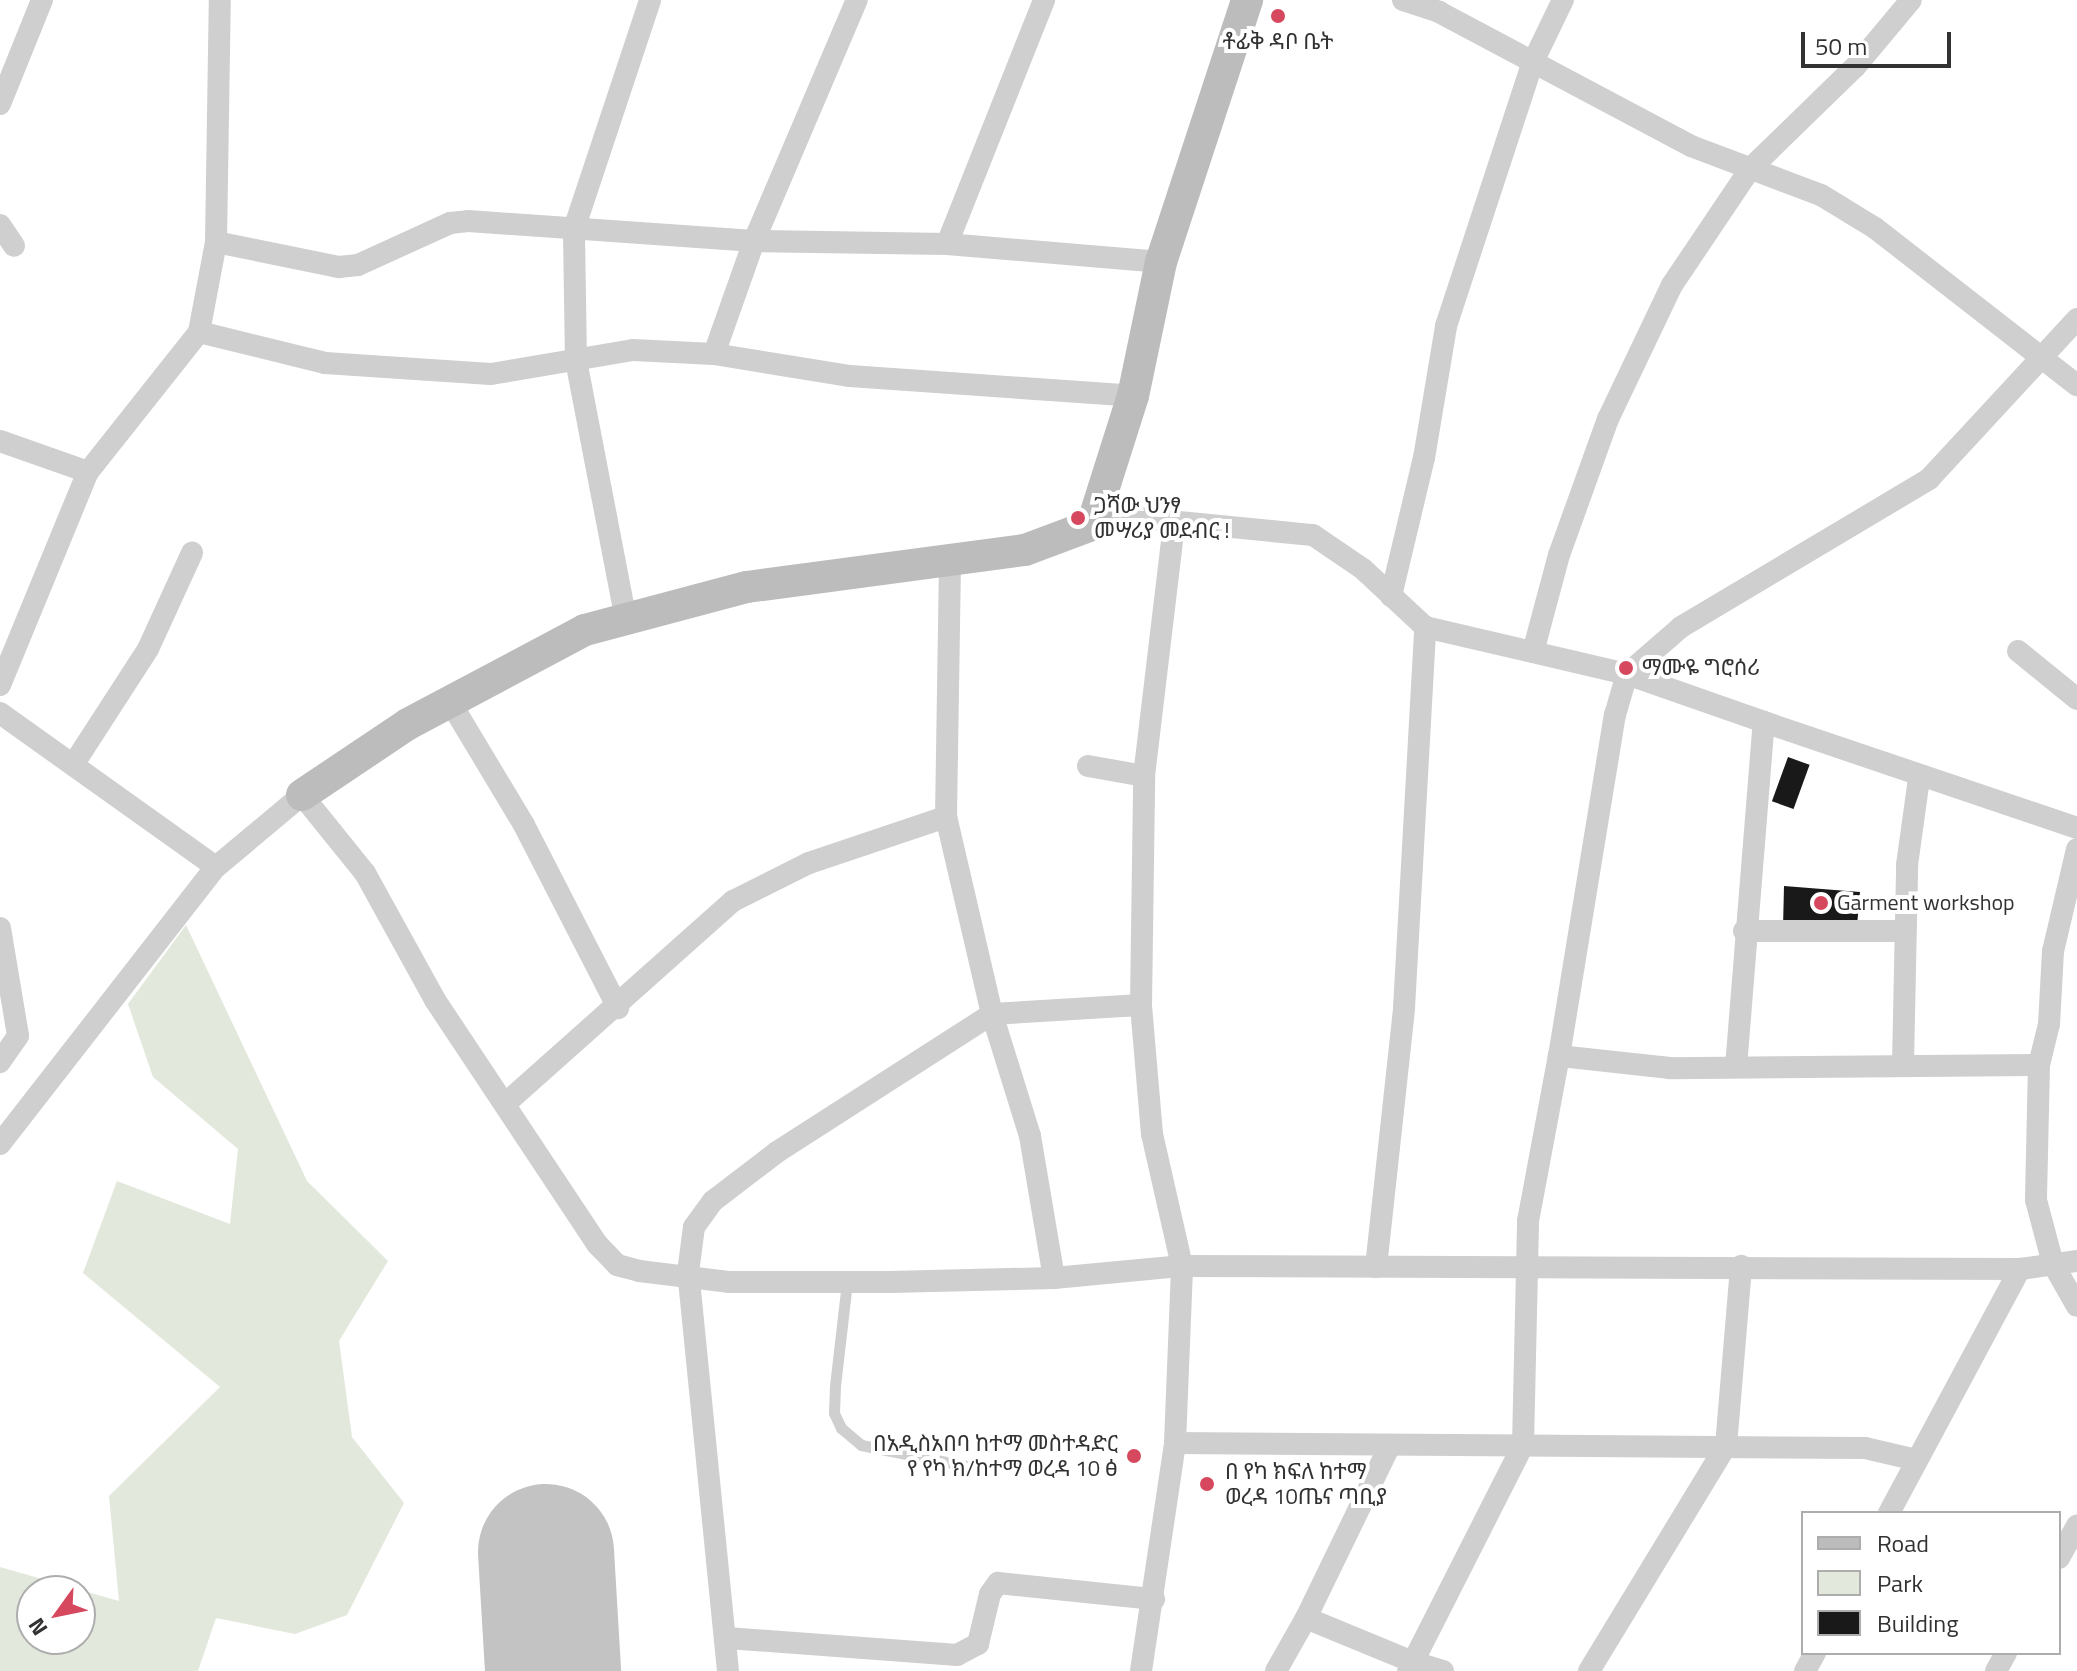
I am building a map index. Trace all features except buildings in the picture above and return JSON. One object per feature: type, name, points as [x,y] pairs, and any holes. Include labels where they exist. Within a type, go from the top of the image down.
[{"type":"main road","points":[[302,795],[449,700],[585,630],[747,587],[1025,550],[1075,534],[1092,525],[1133,396],[1161,262],[1247,0]]},
{"type":"street","points":[[0,104],[42,0]]},
{"type":"street","points":[[0,685],[88,472],[199,332],[216,242],[220,0]]},
{"type":"street","points":[[626,620],[576,361],[574,229],[650,0]]},
{"type":"street","points":[[714,354],[754,241],[857,0]]},
{"type":"street","points":[[947,244],[1044,0]]},
{"type":"street","points":[[1403,0],[1439,12],[1691,146],[1821,195],[1875,228],[2077,385]]},
{"type":"street","points":[[1391,596],[1424,458],[1446,326],[1532,64],[1563,0]]},
{"type":"street","points":[[1533,652],[1559,555],[1639,348],[1672,285],[1750,169],[1855,67],[1911,0]]},
{"type":"street","points":[[216,242],[339,267],[358,265],[450,223],[754,241],[947,244],[1161,262]]},
{"type":"street","points":[[0,225],[14,246]]},
{"type":"street","points":[[1410,1667],[1523,1445],[1528,1221],[1559,1056],[1615,715],[1627,674],[1681,627],[1929,479],[2077,319]]},
{"type":"street","points":[[199,332],[325,363],[491,374],[633,350],[714,354],[850,376],[1133,396]]},
{"type":"street","points":[[0,441],[88,472]]},
{"type":"street","points":[[1098,514],[1174,526],[1313,535],[1331,544],[1425,627],[1627,674],[1919,778],[2077,828]]},
{"type":"street","points":[[1141,1671],[1175,1443],[1182,1266],[1152,1134],[1141,1005],[1144,776],[1174,526]]},
{"type":"street","points":[[73,765],[148,649],[192,553]]},
{"type":"street","points":[[950,560],[946,817],[992,1014],[1030,1136],[1054,1278]]},
{"type":"street","points":[[1376,1267],[1404,1008],[1425,627]]},
{"type":"street","points":[[2018,651],[2077,699]]},
{"type":"street","points":[[449,700],[524,825],[618,1008]]},
{"type":"street","points":[[0,713],[216,867]]},
{"type":"street","points":[[1736,1067],[1744,931],[1764,722]]},
{"type":"street","points":[[1088,766],[1144,776]]},
{"type":"street","points":[[1903,1064],[1905,931],[1919,778]]},
{"type":"street","points":[[0,1144],[216,867],[302,795],[365,873],[435,1000],[597,1244],[617,1265],[688,1273],[730,1282],[847,1282],[1054,1278],[1182,1266],[1525,1270],[1741,1266],[2020,1269],[2077,1261]]},
{"type":"street","points":[[505,1104],[618,1008],[733,901],[757,886],[809,863],[946,817]]},
{"type":"street","points":[[2077,849],[2053,951],[2049,1024],[2039,1065],[2036,1200],[2053,1264],[2077,1306]]},
{"type":"street","points":[[0,928],[18,1036],[0,1062]]},
{"type":"street","points":[[1744,931],[1905,931]]},
{"type":"street","points":[[728,1671],[688,1273],[694,1227],[713,1201],[777,1152],[992,1014],[1141,1005]]},
{"type":"street","points":[[1559,1056],[1631,1066],[2039,1065]]},
{"type":"street","points":[[1589,1671],[1726,1446],[1741,1266]]},
{"type":"street","points":[[1890,1511],[2020,1269]]},
{"type":"street","points":[[1175,1443],[1865,1448],[1917,1460]]},
{"type":"street","points":[[1276,1671],[1306,1618],[1390,1445]]},
{"type":"street","points":[[2061,1554],[2077,1526]]},
{"type":"street","points":[[727,1638],[957,1655],[978,1644],[990,1594],[998,1583],[1154,1599]]},
{"type":"street","points":[[1306,1618],[1410,1667],[1443,1671]]},
{"type":"lane","points":[[847,1282],[835,1385],[834,1413],[841,1428],[861,1445],[971,1467]]},
{"type":"green space","points":[[186,925],[307,1181],[388,1261],[339,1341],[352,1437],[404,1503],[347,1615],[295,1634],[216,1618],[198,1671],[0,1671],[0,1567],[28,1575],[16,1575],[16,1655],[96,1655],[96,1594],[119,1601],[109,1496],[220,1387],[83,1273],[117,1181],[230,1224],[238,1149],[153,1077],[128,1004]]},
{"type":"runway","points":[[546,1552],[553,1671]]},
{"type":"place","name":"ቶፊቅ ዳቦ ቤት","points":[[1278,16]]},
{"type":"place","name":"ጋሻው ህንፃ መሣሪያ መደብር !","points":[[1078,518]]},
{"type":"place","name":"ማሙዬ ግሮሰሪ","points":[[1626,668]]},
{"type":"place","name":"Garment workshop","points":[[1821,903]]},
{"type":"place","name":"በአዲስአበባ ከተማ መስተዳድር የ የካ ክ/ከተማ ወረዳ 10 ፅ","points":[[1134,1456]]},
{"type":"place","name":"በ የካ ክፍለ ከተማ ወረዳ 10ጤና ጣቢያ","points":[[1207,1484]]}]
